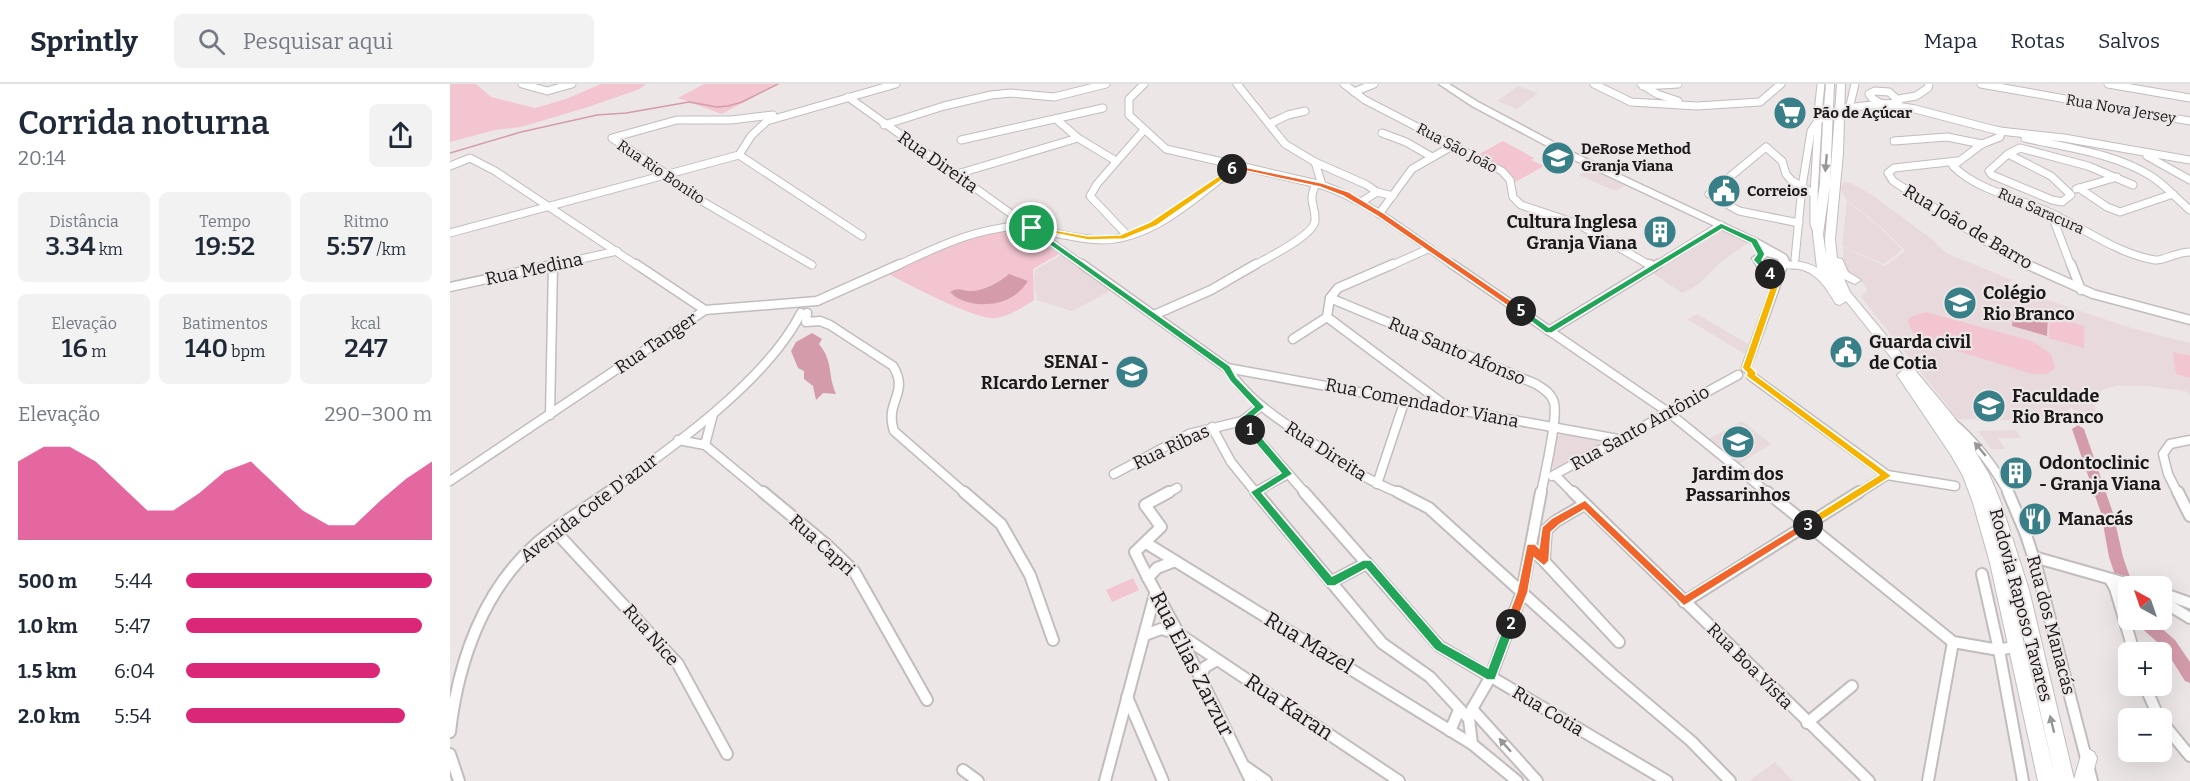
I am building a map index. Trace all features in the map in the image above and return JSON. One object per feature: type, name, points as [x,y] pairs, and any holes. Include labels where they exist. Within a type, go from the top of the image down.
[{"type":"highway","name":"Rodovia Raposo Tavares","points":[[1830,84],[1838,110]]},
{"type":"highway","name":"Rodovia Raposo Tavares","points":[[1841,84],[1838,110],[1838,153],[1824,237],[1818,252],[1825,278],[1839,300],[1924,402],[1970,476],[1998,563],[2047,781]]},
{"type":"highway","points":[[1817,125],[1838,110]]},
{"type":"highway","points":[[1824,237],[1841,271],[1856,285],[1855,296],[1869,321]]},
{"type":"highway","name":"Rodovia Raposo Tavares","points":[[1824,237],[1835,275],[1845,293],[1949,420],[1982,474],[1994,503],[2021,590],[2065,781]]},
{"type":"highway","points":[[1784,261],[1808,259],[1818,252]]},
{"type":"highway","points":[[1784,261],[1805,266],[1825,278]]},
{"type":"highway","points":[[2082,781],[2088,758]]},
{"type":"main road","points":[[1443,84],[1519,129],[1754,241],[1784,261]]},
{"type":"main road","points":[[1754,241],[1761,254],[1784,261]]},
{"type":"main road","points":[[1761,254],[1757,260],[1766,267],[1784,261]]},
{"type":"street","points":[[522,84],[538,92],[548,92],[572,84]]},
{"type":"street","points":[[450,233],[739,155],[762,124],[896,84]]},
{"type":"street","points":[[884,125],[923,112],[999,94],[1015,92],[1056,97],[1106,84]]},
{"type":"street","points":[[1144,84],[1129,99],[1129,115],[1172,152],[1319,185],[1340,191],[1361,202],[1668,412],[1953,642],[1999,650],[2017,646]]},
{"type":"street","points":[[1237,84],[1285,144],[1315,162],[1377,192],[1393,196]]},
{"type":"street","name":"Rua São João","points":[[1344,84],[1365,100],[1454,145],[1505,174],[1510,180],[1513,197],[1521,206],[1534,212],[1578,224],[1654,267]]},
{"type":"street","points":[[1354,92],[1374,84]]},
{"type":"street","points":[[1594,84],[1615,97],[1635,103],[1732,105],[1758,103],[1770,97],[1781,84]]},
{"type":"street","points":[[1642,85],[1678,84]]},
{"type":"street","points":[[1821,84],[1817,125],[1814,224],[1824,237]]},
{"type":"street","points":[[1838,110],[1898,103],[1899,99],[1919,95],[1928,88],[1929,84]]},
{"type":"street","name":"Rua Nova Jersey","points":[[1981,84],[2190,120]]},
{"type":"street","points":[[2108,84],[2190,98]]},
{"type":"street","points":[[2176,84],[2177,95]]},
{"type":"street","points":[[1642,85],[1657,94],[1686,104]]},
{"type":"street","points":[[1838,110],[1854,99],[1855,85],[1872,92],[1885,91],[1915,109]]},
{"type":"street","points":[[1872,92],[1869,94],[1870,98],[1885,104],[1915,109],[2000,131],[2136,169],[2156,180],[2190,210]]},
{"type":"street","name":"Rua Direita","points":[[848,97],[884,125],[957,174],[1227,368],[1233,379],[1260,407],[1343,465],[1377,484],[1416,499],[1612,674],[1691,741],[1730,781]]},
{"type":"street","points":[[961,140],[1103,108]]},
{"type":"street","points":[[1268,122],[1305,111]]},
{"type":"street","name":"Rua Rio Bonito","points":[[796,112],[740,120],[677,120],[612,137],[668,175],[681,188],[695,197],[812,265]]},
{"type":"street","points":[[1056,119],[1078,138],[1116,161]]},
{"type":"street","points":[[1817,125],[1811,131],[1799,223],[1776,282],[1748,372],[1887,476],[1954,486]]},
{"type":"street","points":[[1127,235],[1108,218],[1090,196],[1097,184],[1144,130]]},
{"type":"street","points":[[1957,161],[1982,144],[2000,137],[2000,131]]},
{"type":"street","points":[[2000,131],[2064,138],[2190,160]]},
{"type":"street","points":[[1382,133],[1406,142],[1432,157]]},
{"type":"street","points":[[1894,141],[1947,137],[1982,144]]},
{"type":"street","points":[[957,174],[1078,138]]},
{"type":"street","points":[[1380,214],[1412,169],[1454,145]]},
{"type":"street","points":[[1799,223],[1745,213],[1710,195],[1710,192],[1767,147],[1782,161],[1789,177],[1814,194]]},
{"type":"street","points":[[2116,177],[2079,188],[2069,193],[2065,201],[2056,201],[1989,173],[1990,169],[2018,148],[2116,177],[2133,185]]},
{"type":"street","points":[[2128,149],[2170,167],[2190,180]]},
{"type":"street","points":[[2008,154],[2049,177],[2069,193],[2090,197]]},
{"type":"street","points":[[739,155],[862,236]]},
{"type":"street","name":"Rua Tanger","points":[[450,166],[470,158],[495,171],[705,310],[450,481]]},
{"type":"street","name":"Rua Saracura","points":[[1957,161],[1953,166],[1965,178],[2050,213],[2144,258],[2159,261],[2178,252],[2190,252]]},
{"type":"street","name":"Rua João de Barro","points":[[1957,161],[1894,168],[1888,173],[1893,181],[2004,253],[2081,290],[2190,320]]},
{"type":"street","points":[[1315,162],[1319,185]]},
{"type":"street","points":[[705,310],[806,309],[818,301],[967,234],[997,227],[1029,226],[1088,238],[1112,239],[1127,235],[1175,211],[1235,167]]},
{"type":"street","points":[[2170,167],[2190,171]]},
{"type":"street","points":[[1154,315],[1211,290],[1308,233],[1315,226],[1316,220],[1309,202],[1311,191],[1319,185]]},
{"type":"street","points":[[2079,188],[2110,209],[2120,212],[2174,195]]},
{"type":"street","points":[[1361,202],[1377,192]]},
{"type":"street","points":[[2180,202],[2190,204]]},
{"type":"street","points":[[2050,213],[2081,290]]},
{"type":"street","points":[[1549,331],[1721,225]]},
{"type":"street","points":[[1293,339],[1327,317],[1330,298],[1338,288],[1430,248]]},
{"type":"street","name":"Rua Medina","points":[[450,287],[617,251]]},
{"type":"street","points":[[550,415],[553,265]]},
{"type":"street","points":[[1766,267],[1776,282]]},
{"type":"street","name":"Rua Santo Afonso","points":[[1330,298],[1536,384],[1548,392],[1555,402],[1553,428]]},
{"type":"street","points":[[806,309],[806,322],[820,321],[836,328],[874,352],[896,371],[901,387],[892,404],[889,419],[894,431],[1001,524],[1030,575],[1053,640]]},
{"type":"street","name":"Avenida Cote D'azur","points":[[450,732],[456,693],[477,626],[497,589],[516,563],[554,530],[713,414],[742,388],[794,327],[806,309]]},
{"type":"street","points":[[1327,317],[1450,409]]},
{"type":"street","name":"Rua Comendador Viana","points":[[1227,368],[1618,439]]},
{"type":"street","name":"Rua Santo Antônio","points":[[1542,482],[1738,375],[1737,368],[1748,372]]},
{"type":"street","points":[[1377,484],[1405,400]]},
{"type":"street","name":"Rua Ribas","points":[[1114,474],[1189,434],[1242,421],[1260,407]]},
{"type":"street","points":[[678,440],[705,445],[713,414]]},
{"type":"street","name":"Rua dos Manacás","points":[[1949,420],[1965,431],[1995,467],[2034,557],[2088,758],[2092,781]]},
{"type":"street","name":"Rua Cotia","points":[[1242,421],[1439,646],[1667,781]]},
{"type":"street","points":[[1212,427],[1227,457],[1382,644],[1430,677],[1537,781]]},
{"type":"street","points":[[1450,731],[1467,713],[1491,676],[1522,592],[1553,428]]},
{"type":"street","points":[[2190,441],[2170,444],[2163,454],[2168,474],[2190,516]]},
{"type":"street","name":"Rua Capri","points":[[705,445],[828,546],[854,571],[927,700]]},
{"type":"street","name":"Rua Boa Vista","points":[[1546,464],[1807,723],[1869,781]]},
{"type":"street","points":[[1255,492],[1288,474]]},
{"type":"street","points":[[1684,602],[1887,476]]},
{"type":"street","points":[[1148,578],[1135,552],[1161,527],[1145,505],[1178,488]]},
{"type":"street","points":[[1544,561],[1546,530],[1556,521],[1585,504]]},
{"type":"street","name":"Rua Nice","points":[[554,530],[678,664],[727,754]]},
{"type":"street","name":"Rua Mazel","points":[[1146,543],[1472,744],[1517,781]]},
{"type":"street","points":[[1531,547],[1619,642]]},
{"type":"street","points":[[2034,557],[2118,581]]},
{"type":"street","name":"Rua Elias Zarzur","points":[[1175,561],[1157,568],[1148,578],[1179,634],[1199,679],[1251,781]]},
{"type":"street","points":[[1331,582],[1367,563]]},
{"type":"street","points":[[1982,574],[1999,650],[2023,781]]},
{"type":"street","points":[[2110,579],[2115,588],[2131,642]]},
{"type":"street","points":[[1105,781],[1155,594]]},
{"type":"street","points":[[2172,597],[2190,603]]},
{"type":"street","points":[[2172,607],[2190,618]]},
{"type":"street","points":[[1144,635],[1163,628],[1179,634]]},
{"type":"street","name":"Rua Karan","points":[[1179,634],[1399,781]]},
{"type":"street","points":[[1928,781],[1953,642]]},
{"type":"street","points":[[1199,679],[1205,667],[1217,660]]},
{"type":"street","points":[[1807,723],[1852,686]]},
{"type":"street","points":[[1127,697],[1162,781]]},
{"type":"street","points":[[1467,713],[1472,744]]},
{"type":"street","points":[[2172,734],[2190,756]]},
{"type":"street","points":[[450,754],[459,781]]},
{"type":"street","points":[[1244,765],[1266,781]]},
{"type":"street","points":[[963,770],[978,781]]},
{"type":"shaded area","points":[[450,84],[476,84],[491,97],[535,108],[566,99],[601,84],[646,84],[640,89],[588,107],[521,127],[495,130],[450,142]]},
{"type":"shaded area","points":[[704,84],[777,84],[722,114],[678,98]]},
{"type":"shaded area","points":[[1518,86],[1538,93],[1517,109],[1497,101]]},
{"type":"shaded area","points":[[1503,141],[1544,166],[1510,185],[1509,177],[1476,156]]},
{"type":"shaded area","points":[[1589,170],[1596,171],[1625,186],[1615,191],[1579,175]]},
{"type":"shaded area","name":"Colégio Rio Branco","points":[[1844,182],[1851,183],[1875,197],[1933,240],[1946,253],[2012,280],[2006,286],[2131,328],[2190,343],[2190,395],[2185,391],[2146,386],[2116,386],[2101,390],[2101,397],[2094,399],[2097,421],[2071,408],[2051,421],[1958,419],[1861,297],[1867,290],[1863,283],[1844,271],[1843,247],[1885,266],[1905,251],[1882,228],[1847,200],[1840,189]]},
{"type":"shaded area","points":[[1847,201],[1879,227],[1902,250],[1884,264],[1842,246]]},
{"type":"shaded area","points":[[1021,229],[1059,254],[1033,269],[1034,300],[1005,316],[995,318],[973,314],[887,273],[930,252],[934,253],[986,232]]},
{"type":"shaded area","points":[[1721,229],[1749,242],[1721,262],[1699,284],[1682,293],[1648,270]]},
{"type":"shaded area","points":[[1061,255],[1110,291],[1072,311],[1037,300],[1034,284],[1035,270]]},
{"type":"shaded area","points":[[1009,274],[1028,281],[1018,293],[1004,301],[988,304],[971,303],[963,301],[950,292],[957,289],[979,290],[996,283]]},
{"type":"shaded area","points":[[2015,305],[2048,314],[2047,336],[2012,326]]},
{"type":"shaded area","points":[[1926,312],[2032,341],[2051,354],[2055,368],[2047,374],[2032,374],[1922,340],[1913,332],[1908,323],[1910,317]]},
{"type":"shaded area","points":[[1697,314],[1748,344],[1745,354],[1687,319]]},
{"type":"shaded area","points":[[2050,316],[2084,326],[2084,348],[2049,338]]},
{"type":"shaded area","points":[[812,333],[822,339],[819,344],[827,357],[836,394],[823,393],[816,400],[813,386],[804,379],[804,371],[798,368],[791,351],[796,342]]},
{"type":"shaded area","points":[[2173,352],[2190,356],[2190,378],[2176,374]]},
{"type":"shaded area","name":"Jardim dos Passarinhos","points":[[1742,421],[1771,444],[1737,465],[1706,440]]},
{"type":"shaded area","points":[[2016,430],[2021,438],[1998,438],[2005,449],[1991,449],[1978,431]]},
{"type":"shaded area","points":[[1566,434],[1597,441],[1600,444],[1554,468],[1547,463],[1553,437]]},
{"type":"shaded area","points":[[1133,578],[1139,590],[1112,602],[1106,590]]},
{"type":"shaded area","points":[[1775,762],[1793,781],[1749,781]]},
{"type":"waterway","points":[[450,153],[521,132],[597,115],[626,113],[689,102],[717,107],[728,106],[742,102],[778,84]]},
{"type":"waterway","points":[[2078,429],[2107,513],[2122,576]]},
{"type":"waterway","points":[[2154,630],[2170,645],[2190,676]]},
{"type":"place","name":"Pão de Açúcar","points":[[1790,113]]},
{"type":"place","name":"DeRose Method Granja Viana","points":[[1558,158]]},
{"type":"place","name":"Correios","points":[[1724,191]]},
{"type":"place","name":"Cultura Inglesa Granja Viana","points":[[1660,232]]},
{"type":"place","name":"Colégio Rio Branco","points":[[1960,303]]},
{"type":"place","name":"Guarda civil de Cotia","points":[[1846,352]]},
{"type":"place","name":"SENAI - RIcardo Lerner","points":[[1132,372]]},
{"type":"place","name":"Faculdade Rio Branco","points":[[1989,406]]},
{"type":"place","name":"Jardim dos Passarinhos","points":[[1738,442]]},
{"type":"place","name":"Odontoclinic - Granja Viana","points":[[2016,473]]},
{"type":"place","name":"Manacás","points":[[2035,519]]},
{"type":"route","points":[[1235,167],[1322,185],[1346,194],[1430,248],[1549,331],[1721,225],[1757,244],[1761,254],[1758,255],[1757,260],[1766,267],[1776,282],[1746,368],[1752,372],[1751,376],[1887,476],[1684,602],[1585,504],[1550,525],[1546,530],[1544,561],[1531,547],[1522,592],[1491,676],[1447,653],[1439,646],[1367,563],[1331,582],[1255,492],[1288,474],[1242,421],[1260,407],[1233,379],[1227,368],[1032,228],[1088,238],[1121,237],[1141,230],[1175,211],[1235,167]]}]
